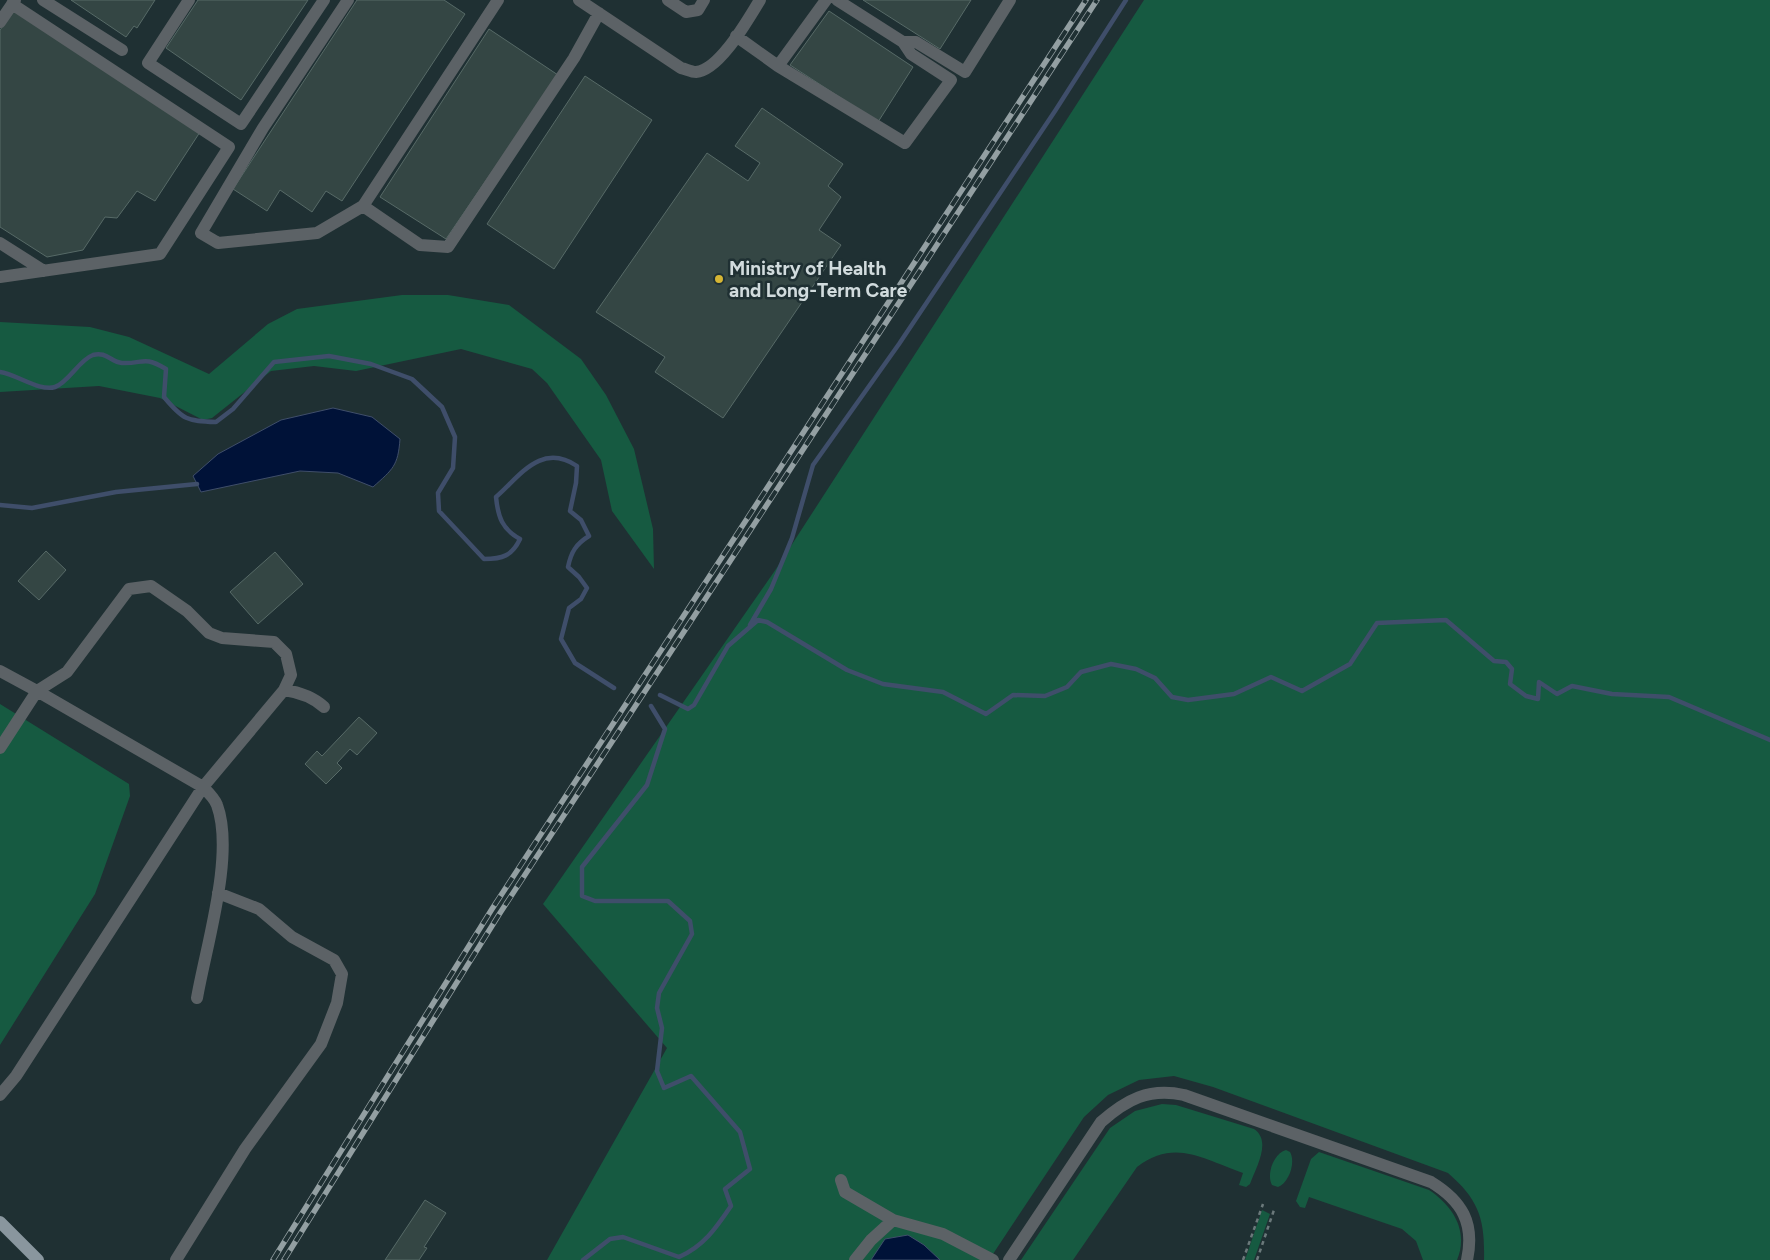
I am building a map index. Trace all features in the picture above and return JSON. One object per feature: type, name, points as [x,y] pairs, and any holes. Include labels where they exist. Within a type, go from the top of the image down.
[{"type":"main road","points":[[0,1222],[38,1260]]},
{"type":"street","points":[[43,0],[122,50]]},
{"type":"street","points":[[189,0],[148,63],[241,124],[324,0]]},
{"type":"street","points":[[348,0],[263,128],[201,233],[218,243],[317,233],[363,206],[498,0]]},
{"type":"street","points":[[579,0],[681,68],[695,72],[704,70],[718,59],[760,0]]},
{"type":"street","points":[[668,0],[686,12],[698,10],[704,0]]},
{"type":"street","points":[[778,66],[826,0]]},
{"type":"street","points":[[736,36],[778,66],[905,143],[951,80],[910,54],[903,42],[837,0]]},
{"type":"street","points":[[903,42],[916,42],[965,72],[1010,0]]},
{"type":"street","points":[[0,277],[160,254],[229,147],[7,9]]},
{"type":"street","points":[[363,206],[420,245],[448,247],[574,58],[599,13]]},
{"type":"street","points":[[0,242],[44,271]]},
{"type":"street","points":[[0,748],[37,691],[67,672],[129,589],[151,586],[187,611],[209,633],[222,638],[274,642],[286,654],[291,675],[284,690],[204,787],[16,1076],[0,1095]]},
{"type":"street","points":[[0,671],[204,787],[217,803],[221,820],[223,850],[218,893],[197,998]]},
{"type":"street","points":[[284,690],[298,692],[324,707]]},
{"type":"street","points":[[176,1260],[245,1149],[321,1044],[337,1003],[342,974],[334,960],[292,937],[259,909],[218,893]]},
{"type":"street","points":[[1009,1260],[1101,1122],[1121,1104],[1144,1095],[1167,1091],[1184,1094],[1431,1182],[1447,1192],[1466,1219],[1471,1243],[1467,1260]]},
{"type":"street","points":[[840,1180],[846,1192],[892,1220],[943,1234],[993,1260]]},
{"type":"street","points":[[856,1260],[871,1240],[892,1220]]},
{"type":"path","points":[[1243,1260],[1262,1204]]},
{"type":"path","points":[[1256,1260],[1275,1207]]},
{"type":"green space","points":[[1144,0],[1770,0],[1770,1260],[1484,1260],[1483,1233],[1478,1211],[1467,1192],[1448,1173],[1213,1087],[1174,1076],[1139,1080],[1108,1095],[1084,1117],[989,1260],[547,1260],[667,1048],[543,904],[776,569]]},
{"type":"green space","points":[[402,295],[448,295],[509,305],[581,359],[606,395],[634,449],[653,529],[654,569],[612,511],[601,460],[547,383],[532,369],[461,349],[356,371],[314,366],[271,371],[212,418],[203,420],[160,398],[99,386],[0,392],[0,322],[90,327],[129,337],[209,374],[268,324],[297,309]]},
{"type":"green space","points":[[0,704],[129,784],[130,796],[95,894],[0,1045]]},
{"type":"green space","points":[[1162,1104],[1176,1105],[1254,1129],[1262,1140],[1262,1147],[1259,1162],[1250,1184],[1246,1187],[1239,1185],[1243,1173],[1202,1157],[1177,1152],[1151,1158],[1137,1167],[1073,1260],[1021,1260],[1110,1128],[1135,1111]]},
{"type":"green space","points":[[1286,1150],[1292,1156],[1292,1166],[1288,1177],[1278,1187],[1272,1185],[1270,1180],[1272,1164],[1278,1155]]},
{"type":"green space","points":[[1319,1152],[1429,1190],[1438,1196],[1452,1212],[1460,1229],[1461,1239],[1457,1260],[1423,1260],[1416,1241],[1402,1229],[1309,1197],[1305,1208],[1300,1207],[1296,1201],[1311,1159]]},
{"type":"green space","points":[[1262,1210],[1270,1214],[1254,1260],[1245,1260]]},
{"type":"water","points":[[333,408],[372,417],[400,439],[396,461],[385,476],[373,487],[338,473],[300,471],[201,492],[193,476],[218,454],[281,420]]},
{"type":"water","points":[[908,1235],[924,1245],[940,1260],[871,1260],[885,1239]]},
{"type":"building","points":[[71,0],[155,0],[137,28],[134,26],[126,37]]},
{"type":"building","points":[[198,0],[308,0],[241,100],[166,48]]},
{"type":"building","points":[[357,0],[444,0],[465,14],[342,201],[326,191],[312,212],[280,190],[267,211],[233,189]]},
{"type":"building","points":[[863,0],[971,0],[940,49]]},
{"type":"building","points":[[14,11],[200,132],[155,201],[137,191],[117,218],[105,217],[83,250],[47,257],[0,227],[0,30]]},
{"type":"building","points":[[829,11],[913,67],[878,122],[790,65]]},
{"type":"building","points":[[489,29],[558,75],[446,239],[380,197]]},
{"type":"building","points":[[585,76],[652,120],[554,269],[487,224]]},
{"type":"building","name":"Ministry of Health and Long-Term Care","points":[[762,108],[843,164],[828,186],[841,197],[819,230],[841,245],[723,418],[655,372],[665,357],[596,312],[707,153],[748,181],[760,163],[735,146]]},
{"type":"building","points":[[46,551],[66,570],[39,600],[18,581]]},
{"type":"building","points":[[275,552],[303,584],[258,624],[230,592]]},
{"type":"building","points":[[359,717],[377,733],[357,755],[350,749],[337,763],[342,768],[326,784],[305,764],[317,751],[322,756]]},
{"type":"building","points":[[425,1200],[446,1213],[424,1247],[427,1248],[419,1260],[385,1260]]},
{"type":"waterway","points":[[750,625],[771,589],[792,538],[813,465],[899,344],[1055,111],[1126,0]]},
{"type":"waterway","points":[[0,372],[49,388],[65,381],[83,361],[93,355],[101,354],[122,363],[153,362],[166,369],[164,397],[181,415],[192,420],[216,422],[233,409],[274,362],[329,356],[371,364],[412,379],[442,407],[455,437],[453,468],[438,493],[439,511],[484,559],[501,557],[510,553],[520,539],[509,531],[502,522],[496,497],[523,472],[542,460],[553,458],[564,460],[577,466],[576,483],[570,511],[581,520],[589,536],[575,549],[568,567],[587,588],[581,599],[569,608],[561,639],[575,663],[614,688]]},
{"type":"waterway","points":[[0,505],[32,508],[116,492],[197,484]]},
{"type":"waterway","points":[[660,695],[688,709],[694,705],[728,646],[758,620],[767,622],[847,670],[883,684],[943,692],[986,714],[1013,695],[1045,696],[1067,687],[1081,672],[1111,664],[1136,669],[1155,678],[1172,697],[1188,700],[1234,694],[1271,677],[1302,691],[1350,664],[1377,623],[1446,620],[1494,661],[1506,662],[1512,669],[1510,684],[1526,696],[1538,699],[1539,682],[1557,694],[1572,686],[1612,694],[1669,697],[1770,740]]},
{"type":"waterway","points":[[583,1260],[610,1239],[623,1237],[679,1257],[688,1253],[709,1236],[731,1206],[725,1189],[750,1169],[740,1132],[691,1076],[664,1088],[657,1071],[662,1028],[657,1008],[659,993],[692,934],[690,921],[668,901],[595,901],[582,896],[582,867],[647,785],[665,729],[651,706]]},
{"type":"railway","points":[[273,1260],[492,909],[1086,0]]},
{"type":"railway","points":[[284,1260],[500,913],[1097,0]]},
{"type":"place","name":"Ministry of Health and Long-Term Care","points":[[719,279]]}]
